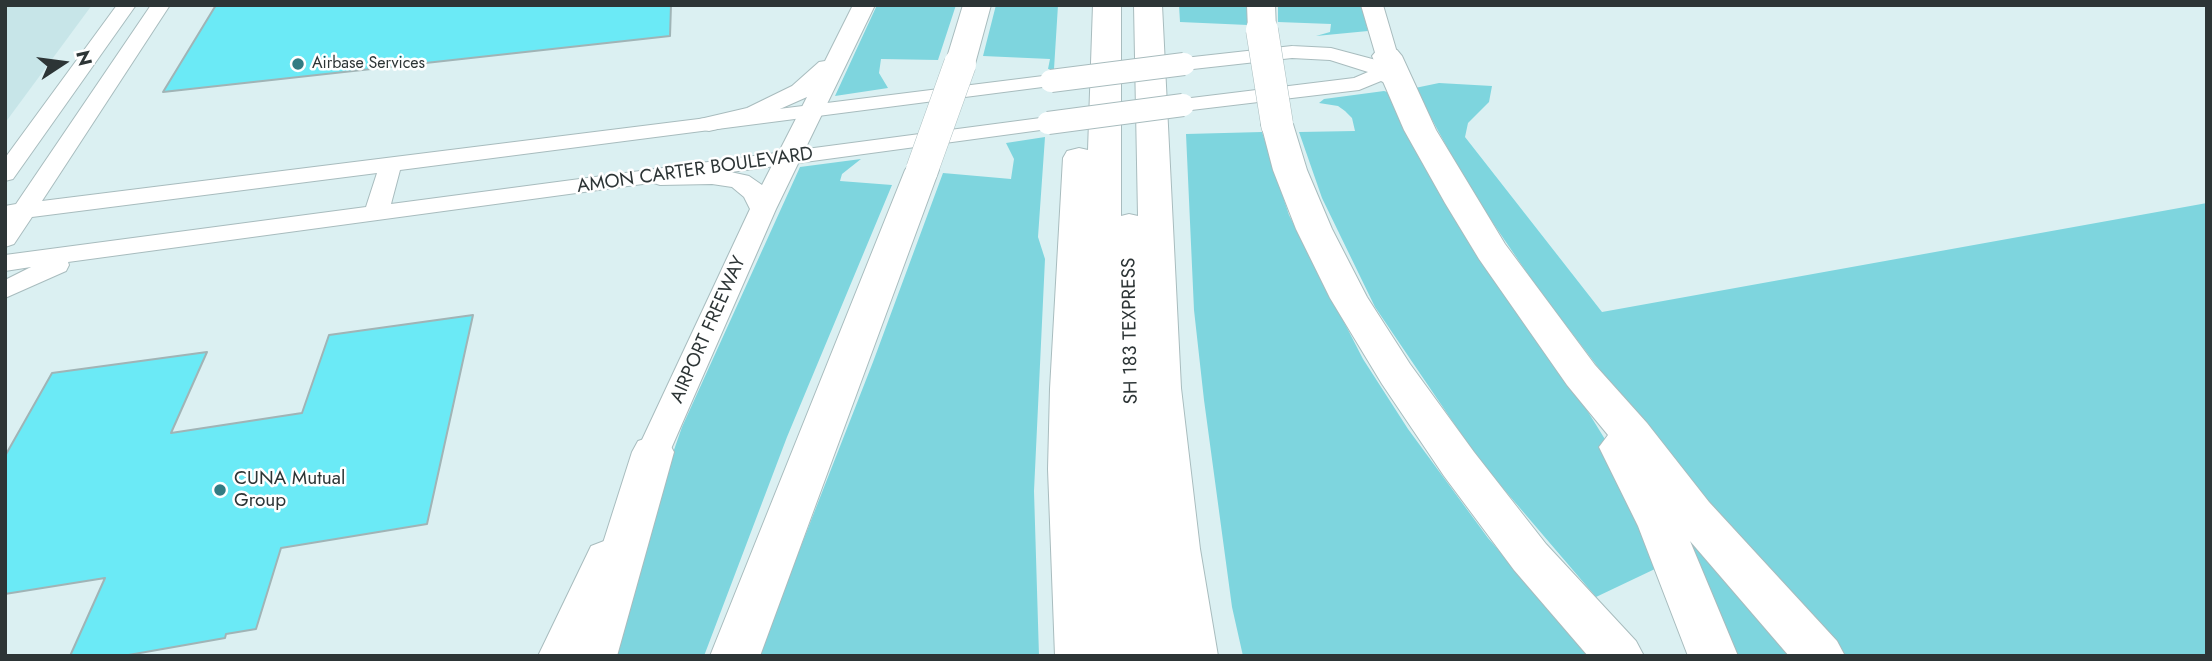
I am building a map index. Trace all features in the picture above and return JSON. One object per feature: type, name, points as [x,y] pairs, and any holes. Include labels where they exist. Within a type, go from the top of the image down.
[{"type":"highway","points":[[735,656],[922,170],[960,64],[977,5]]},
{"type":"highway","points":[[1080,656],[1071,496],[1070,389],[1086,5]]},
{"type":"highway","name":"SH 183 TEXPRESS","points":[[1107,5],[1102,291],[1104,490],[1119,656]]},
{"type":"highway","name":"SH 183 TEXPRESS","points":[[1128,5],[1131,369],[1140,522],[1155,656]]},
{"type":"highway","points":[[1148,5],[1161,388],[1177,549],[1194,656]]},
{"type":"highway","points":[[1261,18],[1278,124],[1290,170],[1314,229],[1349,298],[1396,374],[1459,464],[1530,557],[1619,656]]},
{"type":"highway","points":[[1389,70],[1439,164],[1492,251],[1581,375],[1632,434],[1693,514],[1820,656]]},
{"type":"highway","points":[[1581,375],[1661,526],[1713,656]]},
{"type":"highway","points":[[592,656],[653,452]]},
{"type":"main road","name":"AIRPORT FREEWAY","points":[[557,656],[763,209],[864,5]]},
{"type":"main road","points":[[1371,5],[1389,70]]},
{"type":"main road","points":[[709,124],[755,113],[800,92],[838,57]]},
{"type":"main road","points":[[660,177],[712,176],[740,181],[755,193],[763,209]]},
{"type":"street","points":[[5,174],[127,5]]},
{"type":"street","points":[[5,239],[15,212],[161,5]]},
{"type":"street","points":[[15,212],[1184,64],[1306,52],[1340,56],[1389,70]]},
{"type":"street","name":"AMON CARTER BOULEVARD","points":[[5,263],[1352,85],[1371,80],[1389,70]]},
{"type":"street","points":[[376,214],[391,163]]},
{"type":"street","points":[[5,290],[65,261],[96,252]]},
{"type":"shaded area","points":[[5,5],[92,5],[5,123]]},
{"type":"shaded area","points":[[877,5],[956,5],[938,60],[881,59],[879,73],[888,88],[835,96]]},
{"type":"shaded area","points":[[996,5],[1058,5],[1054,69],[1048,69],[1050,59],[983,56]]},
{"type":"shaded area","points":[[1179,5],[1247,5],[1248,25],[1180,22]]},
{"type":"shaded area","points":[[1278,5],[1361,5],[1368,31],[1316,36],[1330,32],[1331,24],[1278,22]]},
{"type":"shaded area","points":[[1439,83],[1492,86],[1489,102],[1468,123],[1465,137],[1602,312],[2207,203],[2207,656],[1839,656],[1675,468],[1536,286],[1469,188],[1415,88]]},
{"type":"shaded area","points":[[1384,91],[1391,93],[1611,449],[1657,568],[1596,597],[1478,459],[1375,307],[1322,198],[1299,132],[1355,131],[1352,118],[1345,111],[1338,106],[1319,103],[1324,99]]},
{"type":"shaded area","points":[[1262,132],[1289,215],[1363,359],[1408,429],[1488,538],[1591,656],[1243,656],[1232,607],[1194,310],[1186,134]]},
{"type":"shaded area","points":[[1045,137],[1038,237],[1045,259],[1034,491],[1039,656],[758,656],[873,362],[943,173],[1011,179],[1014,159],[1006,143]]},
{"type":"shaded area","points":[[861,159],[842,174],[840,181],[892,185],[787,437],[704,656],[602,656],[682,427],[800,167]]},
{"type":"shaded area","points":[[1687,530],[1797,656],[1731,656],[1680,533]]},
{"type":"building","name":"Airbase Services","points":[[216,5],[671,5],[670,36],[163,92]]},
{"type":"building","name":"CUNA Mutual Group","points":[[473,315],[427,524],[281,548],[256,629],[226,634],[225,638],[123,656],[70,656],[105,578],[5,594],[5,456],[52,373],[207,352],[171,433],[302,413],[329,335]]},
{"type":"place","name":"Airbase Services","points":[[298,64]]},
{"type":"place","name":"CUNA Mutual Group","points":[[220,490]]}]
